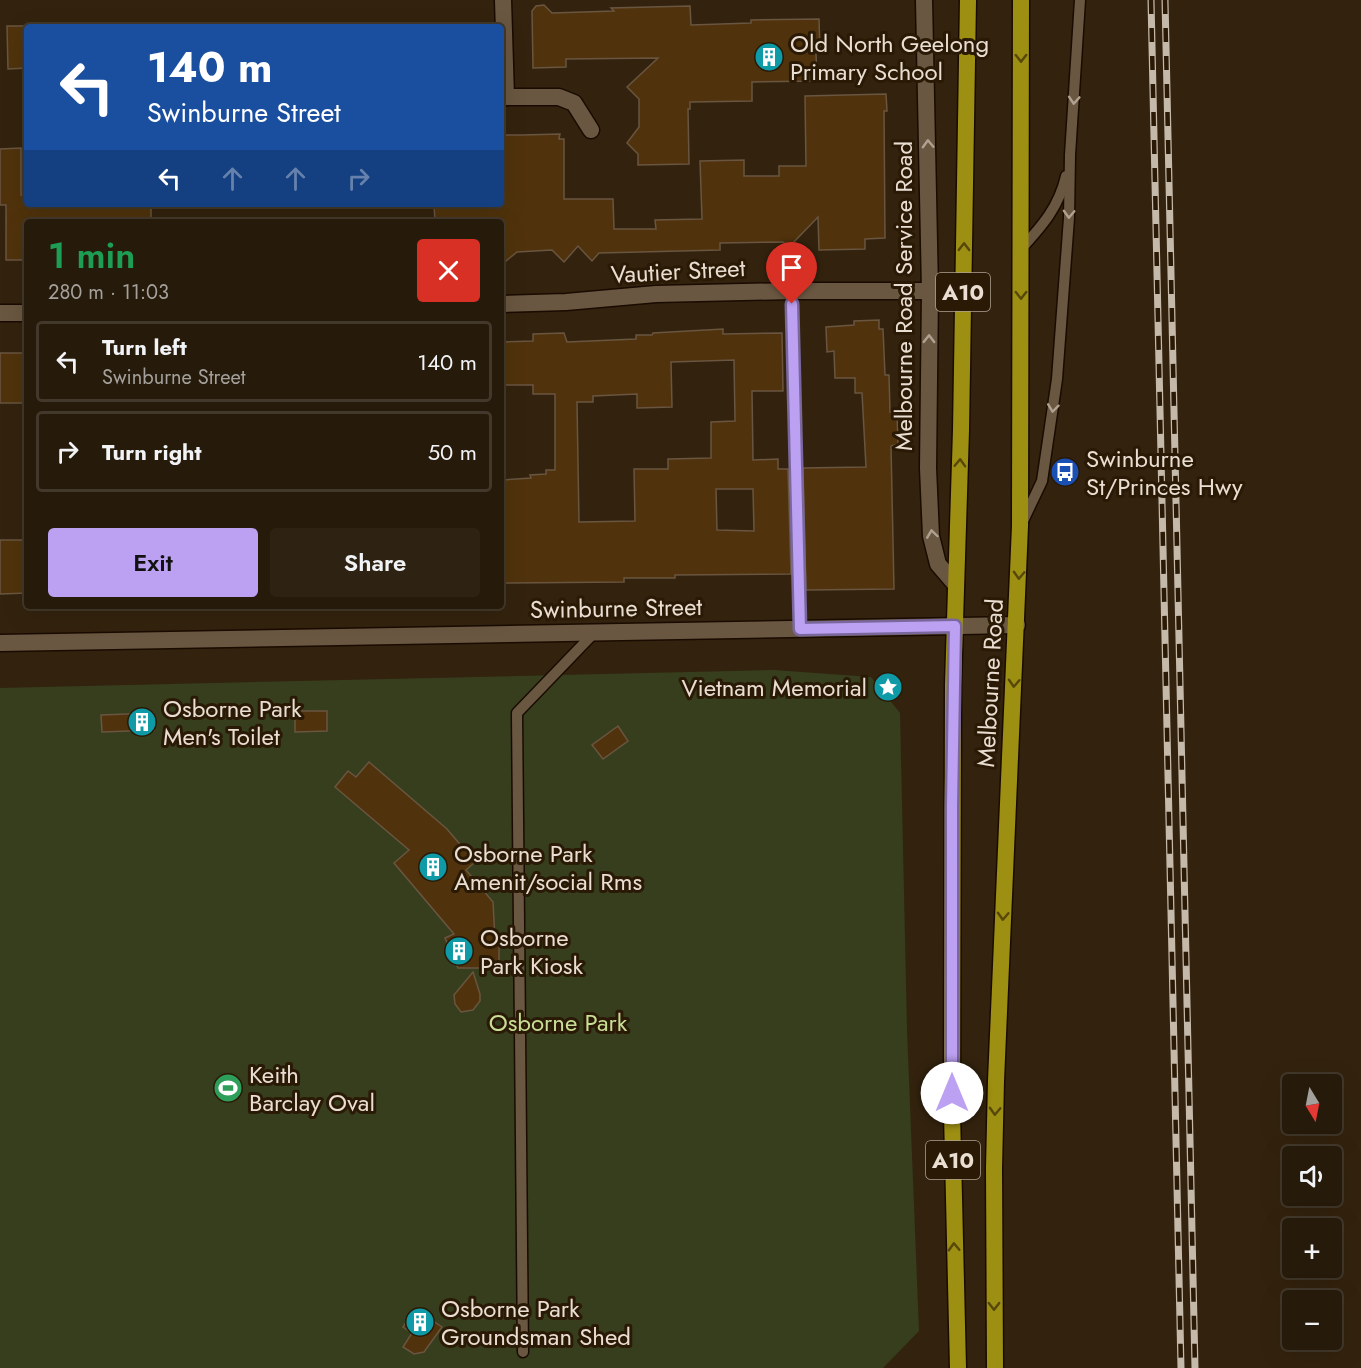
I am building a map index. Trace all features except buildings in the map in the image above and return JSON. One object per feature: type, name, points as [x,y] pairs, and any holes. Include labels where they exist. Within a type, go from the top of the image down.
[{"type":"highway","name":"Melbourne Road","points":[[958,1368],[952,1113],[953,718],[968,0]]},
{"type":"highway","name":"Melbourne Road","points":[[995,1368],[996,1081],[1020,526],[1021,0]]},
{"type":"street","points":[[503,0],[503,24]]},
{"type":"street","name":"Melbourne Road Service Road","points":[[924,0],[930,291],[928,468],[931,536],[938,564],[957,585]]},
{"type":"street","points":[[504,97],[559,97],[574,103],[591,130]]},
{"type":"street","name":"Vautier Street","points":[[504,304],[566,302],[656,294],[930,291]]},
{"type":"street","points":[[0,313],[24,313]]},
{"type":"street","name":"Swinburne Street","points":[[0,643],[1017,625]]},
{"type":"lane","points":[[1020,526],[1042,482],[1050,440],[1063,309],[1080,0]]},
{"type":"lane","points":[[1021,249],[1057,205],[1070,155]]},
{"type":"lane","points":[[791,291],[800,629]]},
{"type":"lane","points":[[523,1352],[517,713],[594,633]]},
{"type":"green space","name":"Osborne Park","points":[[774,670],[871,677],[900,713],[907,1030],[919,1331],[883,1368],[0,1368],[0,688]]},
{"type":"railway","points":[[1151,0],[1181,1368]]},
{"type":"railway","points":[[1165,0],[1195,1368]]},
{"type":"place","name":"Old North Geelong Primary School","points":[[769,57]]},
{"type":"place","name":"Swinburne St/Princes Hwy","points":[[1065,472]]},
{"type":"place","name":"Vietnam Memorial","points":[[888,687]]},
{"type":"place","name":"Osborne Park Men's Toilet","points":[[142,722]]},
{"type":"place","name":"Osborne Park Amenit/social Rms","points":[[433,867]]},
{"type":"place","name":"Osborne Park Kiosk","points":[[459,951]]},
{"type":"place","name":"Keith Barclay Oval","points":[[228,1088]]},
{"type":"place","name":"Osborne Park Groundsman Shed","points":[[420,1322]]},
{"type":"route","points":[[792,304],[800,629],[955,626],[952,806],[952,1093]]}]
